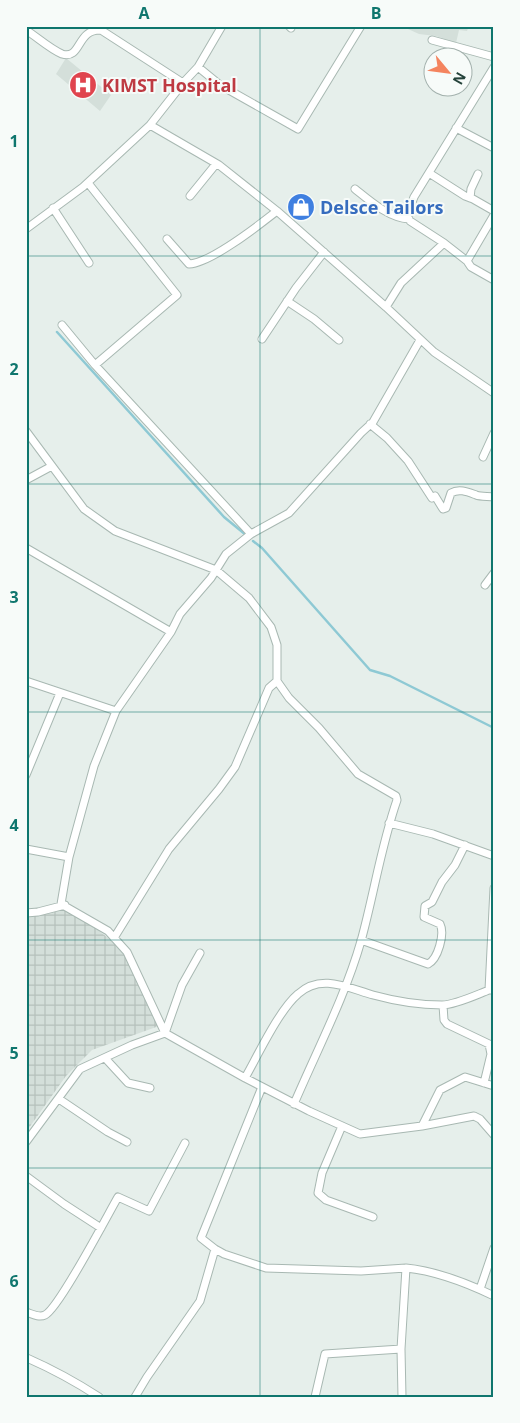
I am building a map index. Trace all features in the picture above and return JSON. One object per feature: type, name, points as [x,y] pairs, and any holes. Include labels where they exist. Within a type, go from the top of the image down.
[{"type":"street","points":[[26,229],[88,183],[150,125],[182,82],[198,67],[222,26]]},
{"type":"street","points":[[198,67],[220,85],[298,129],[361,26]]},
{"type":"street","points":[[26,30],[60,53],[69,54],[73,53],[88,33],[93,30],[101,30],[182,82]]},
{"type":"street","points":[[432,40],[494,57]]},
{"type":"street","points":[[409,219],[408,216],[414,196],[494,67]]},
{"type":"street","points":[[150,125],[216,164],[277,211],[434,352],[494,393]]},
{"type":"street","points":[[456,128],[494,148]]},
{"type":"street","points":[[190,196],[216,164]]},
{"type":"street","points":[[429,173],[494,211]]},
{"type":"street","points":[[470,198],[471,190],[478,174]]},
{"type":"street","points":[[88,183],[177,295],[95,365]]},
{"type":"street","points":[[356,188],[380,207],[399,218],[409,219],[444,243],[467,261],[471,267],[494,280]]},
{"type":"street","points":[[53,208],[89,263]]},
{"type":"street","points":[[167,239],[189,264],[197,264],[232,244],[277,211]]},
{"type":"street","points":[[467,261],[494,215]]},
{"type":"street","points":[[386,307],[401,283],[444,243]]},
{"type":"street","points":[[262,339],[287,301],[324,252]]},
{"type":"street","points":[[287,301],[314,319],[339,340]]},
{"type":"street","points":[[62,325],[95,365],[251,534]]},
{"type":"street","points":[[420,340],[388,398],[370,424],[288,513],[251,534],[226,554],[216,570],[180,614],[171,632],[116,711],[94,766],[69,857],[61,904],[108,931],[127,952],[165,1032],[244,1078],[294,1104],[360,1134],[422,1126],[474,1116],[494,1135]]},
{"type":"street","points":[[370,424],[387,438],[408,461],[432,498],[435,496],[443,509],[446,508],[451,493],[456,490],[494,497]]},
{"type":"street","points":[[26,431],[84,508],[116,531],[216,570],[249,598],[271,627],[277,645],[277,682],[289,698],[319,728],[358,774],[396,796],[397,800],[380,856],[361,940],[346,986],[294,1104]]},
{"type":"street","points":[[483,457],[494,433]]},
{"type":"street","points":[[27,480],[52,466]]},
{"type":"street","points":[[26,548],[171,632]]},
{"type":"street","points":[[485,585],[494,573]]},
{"type":"street","points":[[26,681],[116,711]]},
{"type":"street","points":[[114,938],[169,849],[235,767],[269,688],[277,682]]},
{"type":"street","points":[[26,775],[60,693]]},
{"type":"street","points":[[389,824],[433,834],[494,856]]},
{"type":"street","points":[[361,940],[428,964],[432,962],[438,947],[442,928],[440,924],[424,917],[425,906],[432,902],[442,882],[456,865],[465,845]]},
{"type":"street","points":[[26,849],[69,857]]},
{"type":"street","points":[[244,1078],[282,1013],[298,994],[315,983],[332,983],[412,1003],[444,1005],[491,990],[494,888]]},
{"type":"street","points":[[26,913],[64,906]]},
{"type":"street","points":[[26,1142],[80,1069],[165,1032],[182,985],[200,954]]},
{"type":"street","points":[[444,1005],[444,1020],[447,1024],[489,1044],[491,1054],[484,1084]]},
{"type":"street","points":[[105,1058],[128,1082],[150,1088]]},
{"type":"street","points":[[422,1126],[440,1090],[465,1077],[494,1086]]},
{"type":"street","points":[[262,1087],[201,1238],[215,1249],[266,1268],[361,1271],[420,1269],[480,1289],[494,1296]]},
{"type":"street","points":[[59,1099],[108,1132],[127,1142]]},
{"type":"street","points":[[342,1126],[322,1173],[318,1193],[326,1200],[372,1217]]},
{"type":"street","points":[[26,1312],[41,1316],[46,1315],[57,1302],[118,1197],[149,1211],[185,1143]]},
{"type":"street","points":[[26,1176],[101,1228]]},
{"type":"street","points":[[480,1289],[494,1248]]},
{"type":"street","points":[[135,1397],[200,1301],[215,1249]]},
{"type":"street","points":[[402,1397],[401,1349],[406,1268]]},
{"type":"street","points":[[315,1397],[325,1354],[401,1349]]},
{"type":"street","points":[[26,1359],[44,1365],[85,1387],[99,1397]]},
{"type":"shaded area","points":[[408,26],[469,26],[467,31],[459,30],[456,43],[436,36],[419,34],[408,29]]},
{"type":"shaded area","name":"KIMST Hospital","points":[[66,58],[111,95],[100,111],[56,74]]},
{"type":"shaded area","points":[[68,907],[112,941],[128,959],[159,1026],[92,1050],[66,1076],[26,1132],[26,915]]},
{"type":"waterway","points":[[57,332],[224,517],[246,535]]},
{"type":"waterway","points":[[253,541],[262,548],[370,670],[390,676],[494,728]]},
{"type":"place","name":"KIMST Hospital","points":[[83,85]]},
{"type":"place","name":"Delsce Tailors","points":[[301,207]]}]
